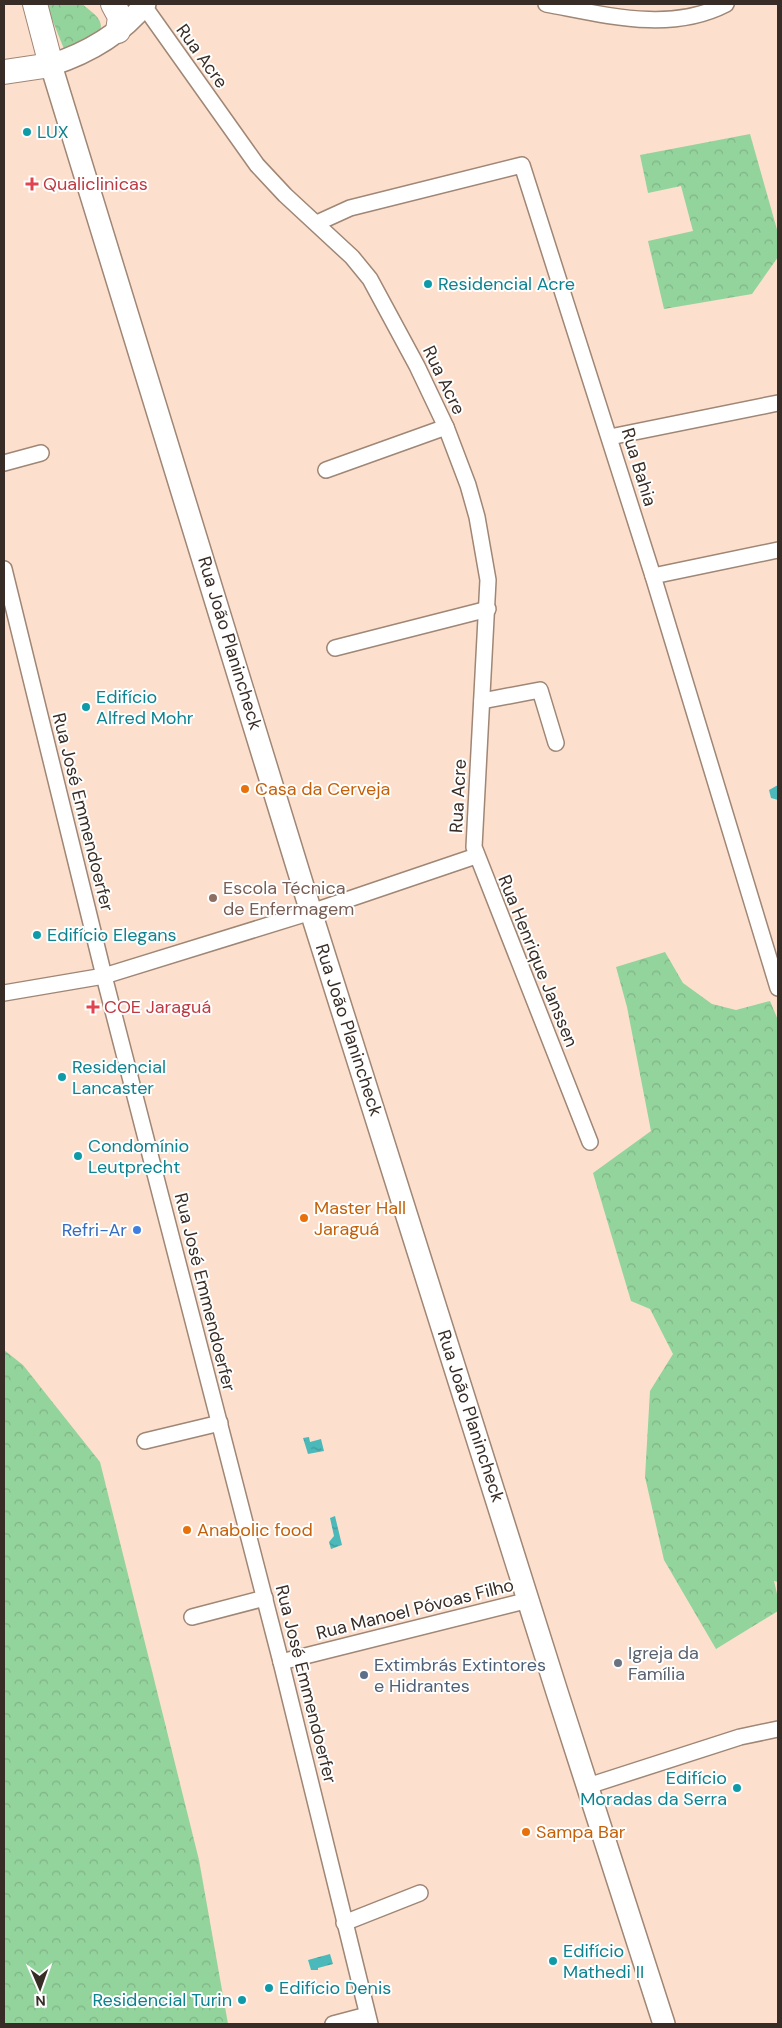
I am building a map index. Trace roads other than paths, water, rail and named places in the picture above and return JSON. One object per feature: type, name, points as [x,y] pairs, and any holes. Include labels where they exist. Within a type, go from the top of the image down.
[{"type":"main road","name":"Rua João Planincheck","points":[[35,4],[311,912],[664,2024]]},
{"type":"main road","points":[[113,4],[120,17],[118,31]]},
{"type":"main road","points":[[4,72],[52,65],[91,49],[118,31],[145,5]]},
{"type":"street","points":[[546,4],[655,21],[692,17],[711,7],[726,4]]},
{"type":"street","name":"Rua Acre","points":[[145,5],[257,165],[285,195],[352,257],[370,279],[417,366],[446,427],[468,485],[477,517],[488,580],[488,608],[474,838],[476,856]]},
{"type":"street","name":"Rua Bahia","points":[[316,223],[360,206],[522,165],[610,437],[778,988]]},
{"type":"street","points":[[610,437],[778,404]]},
{"type":"street","points":[[326,470],[446,427]]},
{"type":"street","points":[[4,463],[41,453]]},
{"type":"street","points":[[653,576],[778,550]]},
{"type":"street","name":"Rua José Emmendoerfer","points":[[4,569],[104,976],[282,1662],[368,2020]]},
{"type":"street","points":[[335,648],[488,608]]},
{"type":"street","points":[[482,702],[540,690],[556,742]]},
{"type":"street","points":[[4,994],[104,976],[311,912],[476,856]]},
{"type":"street","name":"Rua Henrique Janssen","points":[[476,856],[590,1142]]},
{"type":"street","points":[[145,1441],[220,1423]]},
{"type":"street","points":[[192,1617],[265,1598]]},
{"type":"street","name":"Rua Manoel Póvoas Filho","points":[[282,1662],[529,1600]]},
{"type":"street","points":[[588,1786],[740,1737],[778,1729]]},
{"type":"street","points":[[344,1923],[420,1892]]},
{"type":"street","points":[[332,2024],[368,2020]]},
{"type":"water","points":[[778,785],[778,800],[771,798],[769,790]]},
{"type":"water","points":[[309,1437],[310,1442],[321,1439],[324,1451],[308,1454],[303,1438]]},
{"type":"water","points":[[335,1516],[342,1545],[331,1549],[329,1542],[334,1536],[330,1518]]},
{"type":"water","points":[[330,1954],[333,1964],[318,1968],[318,1970],[311,1970],[308,1960]]},
{"type":"place","name":"LUX","points":[[27,132]]},
{"type":"place","name":"Qualiclinicas","points":[[32,184]]},
{"type":"place","name":"Residencial Acre","points":[[428,284]]},
{"type":"place","name":"Edifício Alfred Mohr","points":[[86,707]]},
{"type":"place","name":"Casa da Cerveja","points":[[245,789]]},
{"type":"place","name":"Escola Técnica de Enfermagem","points":[[213,898]]},
{"type":"place","name":"Edifício Elegans","points":[[37,935]]},
{"type":"place","name":"COE Jaraguá","points":[[93,1007]]},
{"type":"place","name":"Residencial Lancaster","points":[[62,1077]]},
{"type":"place","name":"Condomínio Leutprecht","points":[[78,1156]]},
{"type":"place","name":"Master Hall Jaraguá","points":[[304,1218]]},
{"type":"place","name":"Refri-Ar","points":[[137,1230]]},
{"type":"place","name":"Anabolic food","points":[[187,1530]]},
{"type":"place","name":"Igreja da Família","points":[[618,1663]]},
{"type":"place","name":"Extimbrás Extintores e Hidrantes","points":[[364,1675]]},
{"type":"place","name":"Edifício Moradas da Serra","points":[[737,1788]]},
{"type":"place","name":"Sampa Bar","points":[[526,1832]]},
{"type":"place","name":"Edifício Mathedi II","points":[[553,1961]]},
{"type":"place","name":"Edifício Denis","points":[[269,1988]]},
{"type":"place","name":"Residencial Turin","points":[[242,2000]]}]
